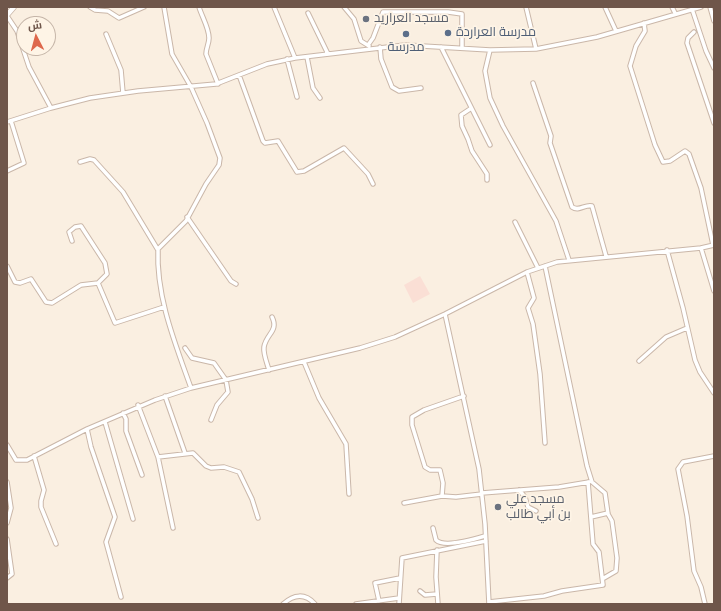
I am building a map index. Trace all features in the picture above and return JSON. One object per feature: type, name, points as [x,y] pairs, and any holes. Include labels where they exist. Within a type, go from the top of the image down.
[{"type":"street","points":[[90,7],[95,10],[108,11],[119,18],[144,7]]},
{"type":"street","points":[[164,7],[172,54],[191,87],[220,158],[219,165],[186,221],[159,246],[158,250],[159,277],[164,307],[170,329],[191,388]]},
{"type":"street","points":[[199,7],[209,34],[206,54],[218,84]]},
{"type":"street","points":[[274,7],[295,58]]},
{"type":"street","points":[[344,7],[354,19],[361,41],[372,48]]},
{"type":"street","points":[[436,7],[436,12]]},
{"type":"street","points":[[526,7],[536,49]]},
{"type":"street","points":[[605,7],[616,31]]},
{"type":"street","points":[[672,7],[675,13]]},
{"type":"street","points":[[7,171],[24,163],[9,122],[51,108],[90,98],[123,93],[218,84],[273,62],[380,47],[405,45],[490,50],[536,49],[562,45],[700,7]]},
{"type":"street","points":[[710,7],[714,21]]},
{"type":"street","points":[[12,8],[7,16],[17,31],[29,67],[51,108]]},
{"type":"street","points":[[692,9],[706,51],[714,68]]},
{"type":"street","points":[[368,45],[373,38],[383,12],[436,12],[462,14],[462,48]]},
{"type":"street","points":[[308,13],[328,54]]},
{"type":"street","points":[[7,445],[8,451],[13,457],[19,460],[27,460],[138,405],[191,388],[304,362],[395,337],[445,314],[527,272],[545,266],[569,260],[701,248],[714,245],[701,188],[689,154],[685,151],[670,161],[663,162],[647,122],[630,64],[636,46],[645,31],[644,23]]},
{"type":"street","points":[[694,32],[688,38],[687,43],[714,123]]},
{"type":"street","points":[[106,34],[121,70],[123,93]]},
{"type":"street","points":[[380,47],[381,59],[392,87],[398,90],[421,88]]},
{"type":"street","points":[[441,47],[470,108],[490,145]]},
{"type":"street","points":[[490,50],[485,72],[490,98],[503,126],[553,214],[562,236],[569,260]]},
{"type":"street","points":[[307,57],[313,88],[320,98]]},
{"type":"street","points":[[287,59],[297,97]]},
{"type":"street","points":[[239,76],[263,141],[265,143],[278,141],[298,173],[344,148],[368,174],[373,184]]},
{"type":"street","points":[[533,82],[551,136],[550,143],[572,207],[577,209],[592,206],[606,256]]},
{"type":"street","points":[[470,108],[461,115],[460,122],[472,151],[487,174],[487,180]]},
{"type":"street","points":[[80,162],[90,158],[94,160],[116,187],[123,192],[158,250]]},
{"type":"street","points":[[188,217],[231,281],[236,284]]},
{"type":"street","points":[[515,222],[538,268]]},
{"type":"street","points":[[7,266],[15,282],[20,283],[29,278],[49,304],[81,285],[98,283],[107,274],[107,268],[82,226],[75,227],[69,232],[72,241]]},
{"type":"street","points":[[701,248],[714,290]]},
{"type":"street","points":[[666,250],[693,354],[700,372],[714,393]]},
{"type":"street","points":[[445,314],[464,396],[482,493],[489,603],[544,596],[567,590],[601,586],[603,585],[604,578],[599,552],[593,544],[590,482],[545,266]]},
{"type":"street","points":[[527,272],[534,298],[528,308],[533,324],[540,374],[545,443]]},
{"type":"street","points":[[98,283],[115,322],[164,307]]},
{"type":"street","points":[[269,370],[264,348],[267,338],[274,330],[274,322],[272,317]]},
{"type":"street","points":[[639,361],[666,337],[687,328]]},
{"type":"street","points":[[185,348],[192,358],[214,363],[226,380],[228,392],[217,405],[211,420]]},
{"type":"street","points":[[304,362],[319,398],[346,444],[350,494]]},
{"type":"street","points":[[165,396],[185,453]]},
{"type":"street","points":[[442,496],[442,475],[440,470],[430,470],[426,467],[412,425],[412,417],[424,410],[464,396]]},
{"type":"street","points":[[138,405],[158,457],[173,528]]},
{"type":"street","points":[[123,413],[126,419],[126,431],[142,475]]},
{"type":"street","points":[[105,422],[133,519]]},
{"type":"street","points":[[87,429],[91,447],[115,517],[106,542],[121,597]]},
{"type":"street","points":[[158,457],[185,453],[196,454],[203,464],[211,468],[224,467],[239,472],[252,499],[258,518]]},
{"type":"street","points":[[34,456],[44,490],[41,507],[56,544]]},
{"type":"street","points":[[705,604],[701,587],[694,571],[687,516],[678,470],[683,462],[714,456]]},
{"type":"street","points":[[7,482],[11,508],[7,523]]},
{"type":"street","points":[[404,503],[442,496],[456,497],[590,482],[605,493],[608,513],[612,521],[617,556],[617,570],[613,574],[604,578]]},
{"type":"street","points":[[518,490],[525,497],[528,507],[536,511]]},
{"type":"street","points":[[591,517],[608,513]]},
{"type":"street","points":[[433,528],[436,540],[440,543],[455,543],[485,536]]},
{"type":"street","points":[[7,539],[12,574],[7,578]]},
{"type":"street","points":[[399,604],[398,598],[402,558],[486,541]]},
{"type":"street","points":[[437,550],[438,604]]},
{"type":"street","points":[[379,601],[375,583],[400,578]]},
{"type":"street","points":[[420,591],[425,595],[437,594]]},
{"type":"street","points":[[283,604],[294,597],[302,596],[310,598],[315,604]]},
{"type":"street","points":[[356,604],[398,598]]},
{"type":"shaded area","points":[[420,276],[430,294],[413,303],[404,285]]},
{"type":"place","name":"مسجد العراريد","points":[[366,19]]},
{"type":"place","name":"مدرسة العراردة","points":[[448,33]]},
{"type":"place","name":"مدرسة","points":[[406,34]]},
{"type":"place","name":"مسجد علي بن أبي طالب","points":[[498,507]]}]
